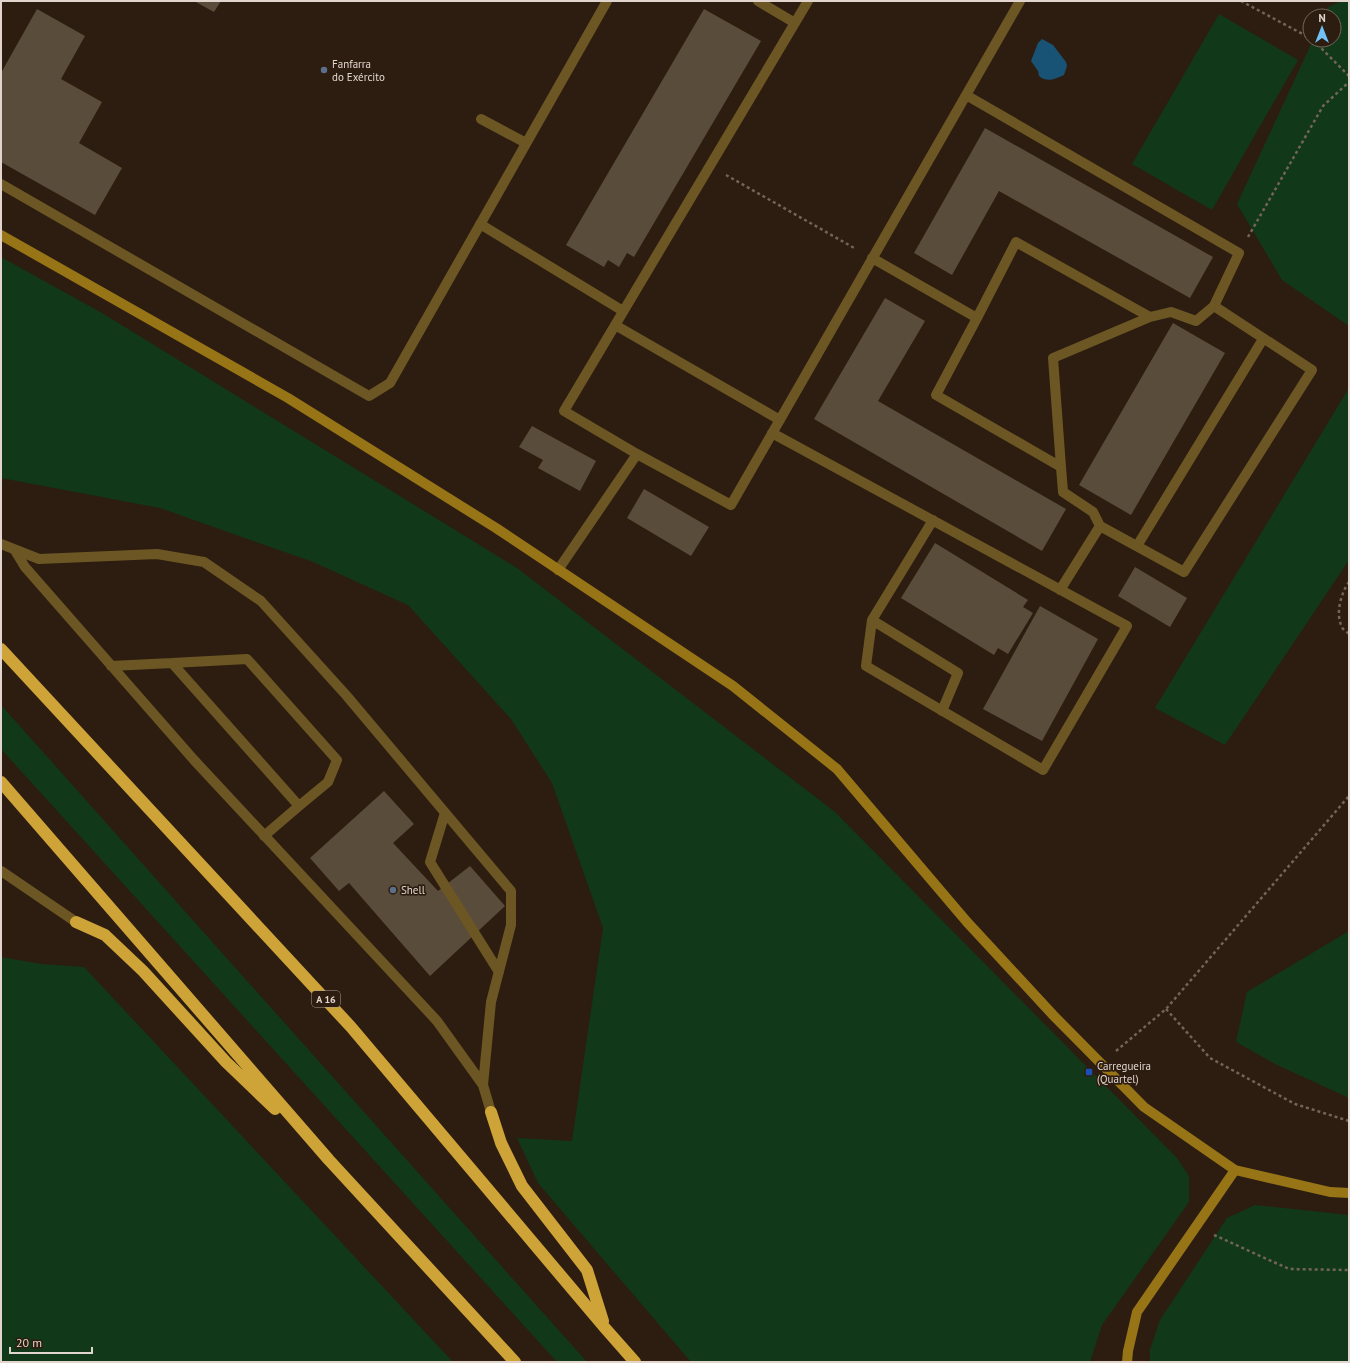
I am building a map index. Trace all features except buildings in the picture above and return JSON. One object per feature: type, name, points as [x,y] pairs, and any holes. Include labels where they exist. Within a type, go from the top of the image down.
[{"type":"highway","name":"A 16","points":[[1,649],[351,1026],[635,1362]]},
{"type":"highway","points":[[1,782],[329,1160],[515,1362]]},
{"type":"highway","points":[[76,922],[104,935],[137,966],[226,1062],[329,1160]]},
{"type":"highway","points":[[491,1112],[501,1142],[522,1186],[587,1270],[605,1328]]},
{"type":"main road","points":[[1,235],[288,398],[496,528],[733,686],[837,769],[967,922],[1100,1064],[1144,1107],[1235,1170],[1330,1192],[1349,1193]]},
{"type":"main road","points":[[1127,1362],[1128,1350],[1137,1312],[1235,1170]]},
{"type":"lane","points":[[1,184],[369,396],[390,383],[607,1]]},
{"type":"lane","points":[[758,1],[796,23]]},
{"type":"lane","points":[[808,1],[564,411],[637,454],[731,505],[1020,1]]},
{"type":"lane","points":[[966,95],[1239,253],[1214,306],[1196,321],[1171,312],[1150,317],[1053,358],[1063,492],[1093,512],[1100,526],[1184,572],[1312,370],[1214,306]]},
{"type":"lane","points":[[481,119],[526,143]]},
{"type":"lane","points":[[480,224],[623,311]]},
{"type":"lane","points":[[1061,467],[936,395],[1016,242],[1150,317]]},
{"type":"lane","points":[[872,258],[977,318]]},
{"type":"lane","points":[[615,325],[780,420]]},
{"type":"lane","points":[[1137,546],[1263,339]]},
{"type":"lane","points":[[772,433],[933,520],[1127,626],[1043,770],[866,666],[872,620],[933,520]]},
{"type":"lane","points":[[558,570],[637,454]]},
{"type":"lane","points":[[1060,590],[1100,526]]},
{"type":"lane","points":[[1,544],[39,559],[157,554],[204,562],[261,601],[346,695],[511,891],[511,924],[491,1002],[483,1084]]},
{"type":"lane","points":[[14,549],[25,567],[194,760],[437,1021],[483,1084],[491,1112]]},
{"type":"lane","points":[[872,620],[958,674],[942,711]]},
{"type":"lane","points":[[111,666],[247,658],[337,760],[328,782],[264,836]]},
{"type":"lane","points":[[172,663],[299,806]]},
{"type":"lane","points":[[445,813],[430,862],[499,972]]},
{"type":"lane","points":[[1,872],[76,922]]},
{"type":"path","points":[[1242,1],[1302,34]]},
{"type":"path","points":[[1321,48],[1349,76]]},
{"type":"path","points":[[1239,253],[1323,106],[1349,82]]},
{"type":"path","points":[[710,166],[872,258]]},
{"type":"path","points":[[1349,582],[1345,587],[1338,609],[1342,627],[1349,634]]},
{"type":"path","points":[[1100,1064],[1166,1009],[1349,796]]},
{"type":"path","points":[[1166,1009],[1210,1058],[1295,1104],[1349,1121]]},
{"type":"path","points":[[1197,1227],[1289,1269],[1349,1270]]},
{"type":"green space","points":[[1341,1],[1349,1],[1349,326],[1282,280],[1237,204],[1309,48],[1342,48],[1342,8],[1328,7]]},
{"type":"green space","points":[[1219,14],[1298,60],[1212,210],[1132,164]]},
{"type":"green space","points":[[1,257],[102,313],[517,568],[835,812],[1177,1158],[1189,1176],[1189,1202],[1102,1325],[1090,1362],[691,1362],[538,1183],[517,1138],[572,1141],[603,928],[552,783],[511,719],[408,605],[313,562],[160,508],[1,478]]},
{"type":"green space","points":[[1349,388],[1349,560],[1225,745],[1155,708]]},
{"type":"green space","points":[[1,705],[587,1362],[557,1362],[1,749]]},
{"type":"green space","points":[[1349,931],[1349,1098],[1275,1064],[1236,1042],[1247,992]]},
{"type":"green space","points":[[1,957],[41,964],[84,967],[453,1362],[1,1362]]},
{"type":"green space","points":[[1255,1205],[1349,1215],[1349,1362],[1150,1362],[1150,1350],[1160,1320],[1227,1218]]},
{"type":"water","points":[[1042,39],[1053,45],[1066,62],[1067,66],[1064,75],[1048,80],[1039,76],[1038,71],[1031,61],[1038,43]]},
{"type":"place","name":"Fanfarra do Exército","points":[[324,70]]},
{"type":"place","name":"Shell","points":[[393,890]]},
{"type":"place","name":"Carregueira (Quartel)","points":[[1089,1072]]}]
